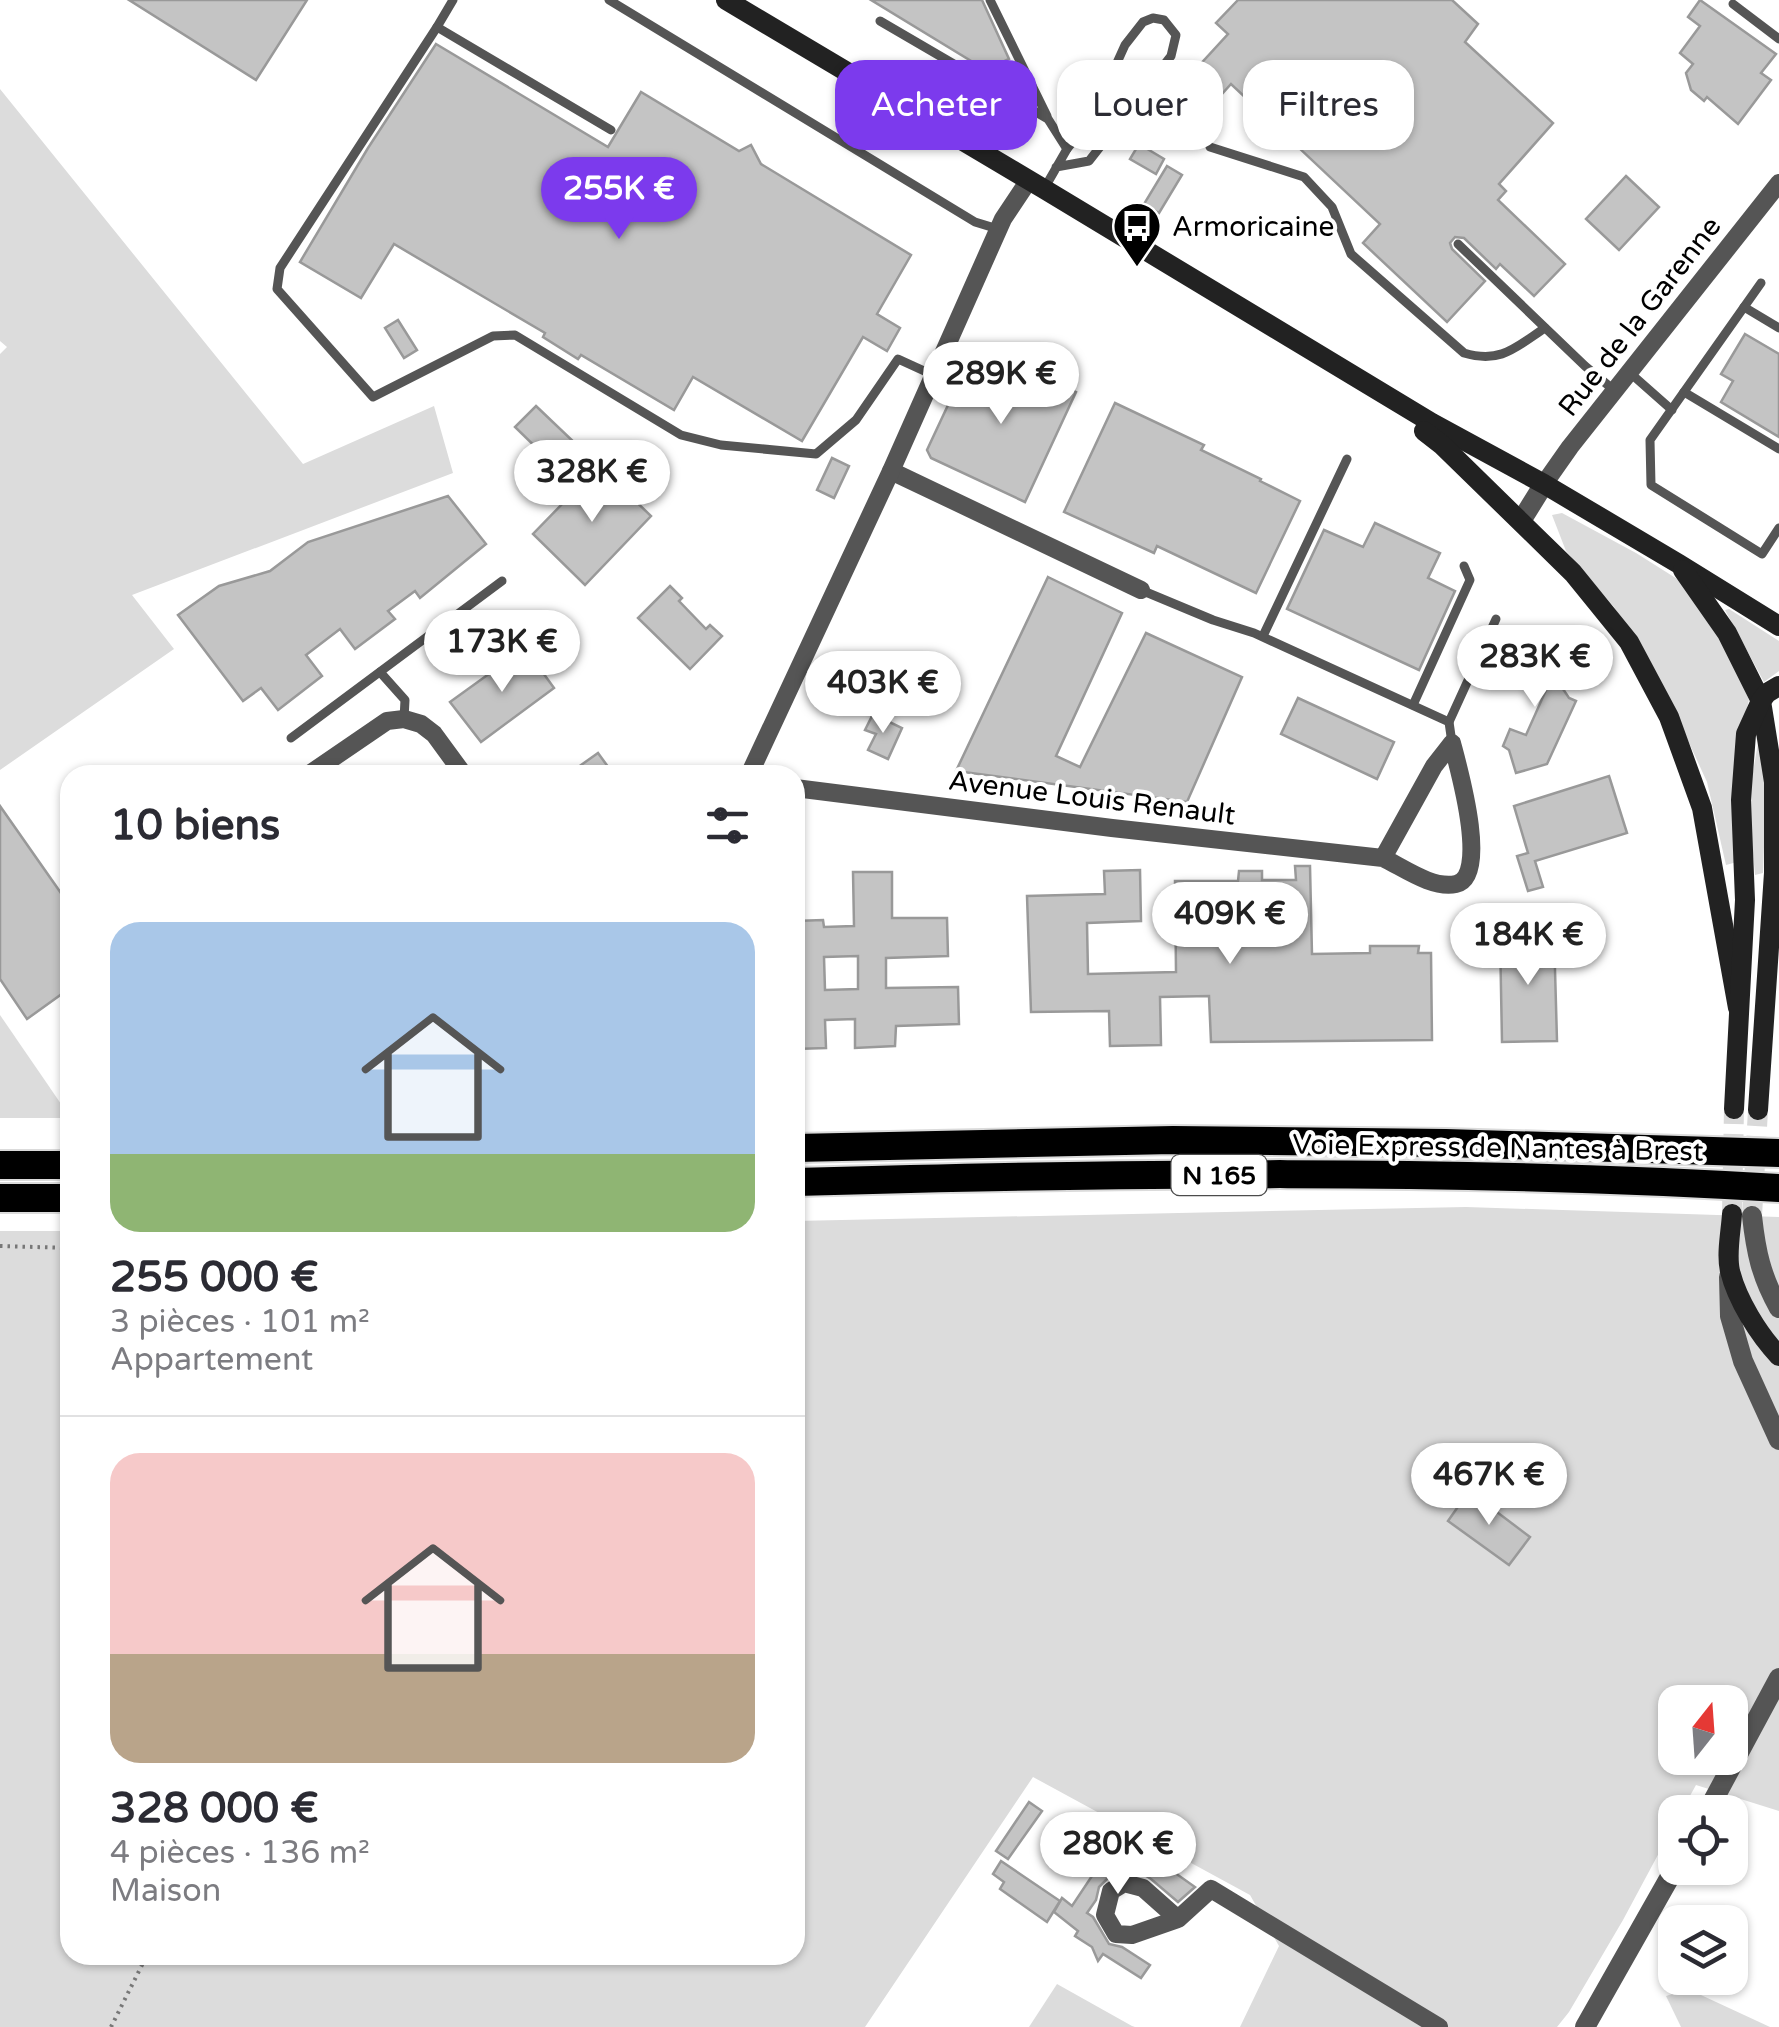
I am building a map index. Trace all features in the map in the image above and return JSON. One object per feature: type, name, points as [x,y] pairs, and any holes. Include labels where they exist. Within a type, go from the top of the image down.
[{"type":"highway","points":[[1646,1148],[1673,1134],[1779,1135]]},
{"type":"highway","name":"Voie Express de Nantes à Brest","points":[[805,1148],[1173,1140],[1446,1143],[1779,1154]]},
{"type":"highway","points":[[0,1165],[60,1165]]},
{"type":"highway","name":"Voie Express de Nantes à Brest","points":[[805,1182],[1271,1174],[1567,1179],[1779,1188]]},
{"type":"highway","points":[[0,1198],[60,1198]]},
{"type":"main road","points":[[726,0],[1432,424],[1544,484],[1779,626]]},
{"type":"main road","points":[[1330,362],[1442,445],[1573,572],[1629,642],[1670,717],[1702,808],[1738,1008]]},
{"type":"main road","points":[[1679,564],[1727,633],[1761,701],[1774,782],[1762,890],[1738,1008],[1734,1109]]},
{"type":"main road","points":[[1758,1110],[1762,890],[1741,800],[1746,734],[1761,701],[1779,686]]},
{"type":"main road","points":[[1742,1215],[1729,1270],[1750,1318],[1779,1356]]},
{"type":"street","points":[[754,765],[998,229],[1037,184]]},
{"type":"street","name":"Rue de la Garenne","points":[[1544,484],[1778,187]]},
{"type":"street","points":[[890,471],[1142,590]]},
{"type":"street","points":[[1521,521],[1544,484]]},
{"type":"street","points":[[322,765],[386,721],[404,719],[421,724],[434,734],[457,765]]},
{"type":"street","points":[[1383,858],[1434,766],[1452,743]]},
{"type":"street","name":"Avenue Louis Renault","points":[[805,789],[1383,858],[1424,878],[1456,884],[1470,870],[1471,828],[1452,743]]},
{"type":"street","points":[[1742,1215],[1762,1276],[1779,1308]]},
{"type":"street","points":[[1729,1270],[1730,1316],[1744,1361],[1779,1440]]},
{"type":"street","points":[[1716,1795],[1777,1678]]},
{"type":"street","points":[[1585,2027],[1665,1885]]},
{"type":"street","points":[[1178,1919],[1211,1889],[1438,2027]]},
{"type":"lane","points":[[453,0],[280,268],[277,289],[373,397],[493,336],[515,335],[682,435],[721,444],[816,454],[856,420],[898,359],[933,376]]},
{"type":"lane","points":[[609,0],[975,222],[998,229]]},
{"type":"lane","points":[[990,0],[1057,133]]},
{"type":"lane","points":[[1733,4],[1779,39]]},
{"type":"lane","points":[[1119,60],[1143,22],[1153,18],[1164,20],[1176,35],[1168,60]]},
{"type":"lane","points":[[880,21],[1048,119]]},
{"type":"lane","points":[[437,27],[611,130]]},
{"type":"lane","points":[[1037,184],[1056,167],[1066,150]]},
{"type":"lane","points":[[1056,167],[1089,161],[1098,150]]},
{"type":"lane","points":[[1219,150],[1304,177],[1332,208],[1351,254],[1464,353],[1483,358],[1504,354],[1545,328]]},
{"type":"lane","points":[[1458,244],[1615,390]]},
{"type":"lane","points":[[1762,282],[1650,440],[1652,485],[1762,554],[1779,528]]},
{"type":"lane","points":[[1744,307],[1779,328]]},
{"type":"lane","points":[[1629,372],[1672,410]]},
{"type":"lane","points":[[1684,392],[1779,450]]},
{"type":"lane","points":[[1263,636],[1347,459]]},
{"type":"lane","points":[[1413,706],[1470,580],[1464,566]]},
{"type":"lane","points":[[292,738],[502,581]]},
{"type":"lane","points":[[1142,590],[1212,620],[1263,636],[1448,722]]},
{"type":"lane","points":[[1452,743],[1448,722],[1496,618]]},
{"type":"lane","points":[[380,672],[405,700],[404,719]]},
{"type":"path","points":[[0,1246],[60,1248]]},
{"type":"path","points":[[110,2027],[142,1965]]},
{"type":"shaded area","points":[[0,89],[303,464],[434,406],[453,473],[132,595],[174,649],[0,770],[0,354],[7,347],[0,341]]},
{"type":"shaded area","points":[[1562,513],[1682,582],[1731,656],[1749,700],[1737,862],[1726,865],[1707,782],[1669,699],[1614,607],[1566,551],[1552,515]]},
{"type":"shaded area","points":[[1725,610],[1779,641],[1779,671],[1764,682]]},
{"type":"shaded area","points":[[1760,732],[1767,767],[1763,873],[1755,875],[1748,800]]},
{"type":"shaded area","points":[[0,1015],[60,1102],[60,1118],[0,1118]]},
{"type":"shaded area","points":[[1466,1207],[1779,1217],[1779,1811],[1748,1801],[1748,1795],[1728,1795],[1696,1785],[1690,1795],[1658,1795],[1658,1855],[1557,2027],[1240,2027],[1279,1946],[1250,1895],[1033,1777],[865,2027],[0,2027],[0,1231],[60,1231],[60,1965],[805,1965],[805,1221]]},
{"type":"shaded area","points":[[1057,1984],[1132,2026],[1135,2027],[1029,2027]]},
{"type":"shaded area","points":[[1701,1995],[1770,2027],[1681,2027],[1666,1996]]},
{"type":"building","points":[[129,0],[307,0],[256,80]]},
{"type":"building","points":[[871,0],[982,0],[1009,59],[970,60]]},
{"type":"building","points":[[1238,0],[1452,0],[1478,24],[1465,42],[1553,123],[1499,184],[1506,191],[1498,200],[1565,264],[1534,296],[1500,264],[1496,269],[1464,238],[1455,237],[1450,243],[1452,249],[1485,281],[1447,322],[1363,243],[1380,224],[1301,150],[1414,150],[1414,60],[1243,60],[1243,95],[1231,84],[1223,93],[1223,60],[1204,60],[1228,34],[1216,23]]},
{"type":"building","points":[[1700,0],[1776,54],[1761,73],[1771,80],[1738,124],[1707,97],[1704,101],[1691,90],[1686,73],[1693,64],[1680,53],[1700,26],[1688,17]]},
{"type":"building","points":[[436,44],[608,147],[641,92],[739,151],[751,145],[761,164],[911,255],[877,314],[900,328],[887,351],[863,337],[802,441],[693,377],[674,410],[581,355],[578,359],[543,337],[545,333],[394,244],[361,298],[300,262]]},
{"type":"building","points":[[1135,150],[1149,150],[1164,159],[1156,174],[1130,159]]},
{"type":"building","points":[[1167,166],[1182,175],[1159,213],[1144,204]]},
{"type":"building","points":[[1626,176],[1659,207],[1619,250],[1586,219]]},
{"type":"building","points":[[398,320],[417,350],[404,358],[385,328]]},
{"type":"building","points":[[1745,334],[1779,354],[1779,437],[1721,402],[1733,381],[1721,374]]},
{"type":"building","points":[[971,356],[1023,380],[1029,369],[1076,392],[1025,502],[931,458],[927,450]]},
{"type":"building","points":[[1115,403],[1204,445],[1201,450],[1300,501],[1256,593],[1157,546],[1154,553],[1064,512]]},
{"type":"building","points":[[536,406],[577,445],[556,467],[515,427]]},
{"type":"building","points":[[832,458],[849,466],[834,498],[817,490]]},
{"type":"building","points":[[599,466],[651,516],[585,585],[533,534]]},
{"type":"building","points":[[448,496],[486,544],[420,598],[415,591],[388,611],[395,619],[355,649],[340,629],[306,655],[322,676],[278,710],[261,688],[243,701],[178,615],[219,586],[270,571],[308,542]]},
{"type":"building","points":[[1375,523],[1440,553],[1428,578],[1455,591],[1419,670],[1287,609],[1324,530],[1363,547]]},
{"type":"building","points":[[1048,577],[1122,613],[1056,756],[1080,767],[1146,633],[1242,677],[1187,802],[956,771]]},
{"type":"building","points":[[670,586],[706,629],[710,625],[722,636],[690,669],[638,618]]},
{"type":"building","points":[[1504,639],[1536,654],[1533,662],[1549,668],[1569,698],[1576,701],[1547,764],[1516,773],[1509,750],[1503,746],[1510,729],[1526,735],[1547,688],[1493,664]]},
{"type":"building","points":[[525,648],[554,688],[481,742],[450,702]]},
{"type":"building","points":[[1298,698],[1394,742],[1377,779],[1281,734]]},
{"type":"building","points":[[873,714],[902,728],[888,759],[868,750],[876,734],[865,730]]},
{"type":"building","points":[[598,753],[607,765],[581,765]]},
{"type":"building","points":[[1609,776],[1627,833],[1535,861],[1543,887],[1528,891],[1517,856],[1528,853],[1514,806]]},
{"type":"building","points":[[0,806],[60,892],[60,995],[27,1019],[0,979]]},
{"type":"building","points":[[1295,866],[1310,866],[1312,954],[1370,953],[1370,946],[1419,946],[1418,953],[1431,953],[1432,1040],[1211,1042],[1209,996],[1160,997],[1161,1045],[1110,1046],[1109,1011],[1031,1012],[1027,896],[1105,894],[1104,871],[1140,870],[1141,921],[1087,923],[1088,974],[1176,972],[1175,881],[1238,881],[1239,871],[1262,871],[1262,880],[1296,880]]},
{"type":"building","points":[[853,872],[892,872],[892,918],[947,918],[948,956],[886,958],[886,988],[958,987],[959,1024],[896,1026],[895,1046],[855,1048],[855,1019],[825,1020],[826,1048],[805,1049],[805,921],[823,920],[824,927],[854,926]],"holes":[[[858,956],[858,989],[825,990],[824,957]]]},
{"type":"building","points":[[1554,934],[1557,1041],[1502,1042],[1500,936]]},
{"type":"building","points":[[1469,1491],[1530,1537],[1509,1565],[1448,1521]]},
{"type":"building","points":[[1029,1802],[1042,1811],[1008,1859],[996,1851]]},
{"type":"building","points":[[1110,1827],[1195,1887],[1178,1902],[1129,1865],[1125,1871],[1117,1869],[1099,1887],[1087,1913],[1109,1944],[1122,1947],[1150,1965],[1141,1978],[1103,1954],[1098,1961],[1092,1947],[1075,1936],[1078,1931],[1054,1912],[1062,1898],[1072,1906],[1108,1852],[1100,1846]]},
{"type":"building","points":[[1001,1861],[1060,1901],[1047,1922],[1000,1889],[1004,1882],[993,1874]]},
{"type":"tunnel","points":[[1732,1214],[1734,1109]]},
{"type":"tunnel","points":[[1752,1216],[1758,1110]]},
{"type":"place","name":"Armoricaine","points":[[1137,268]]}]
